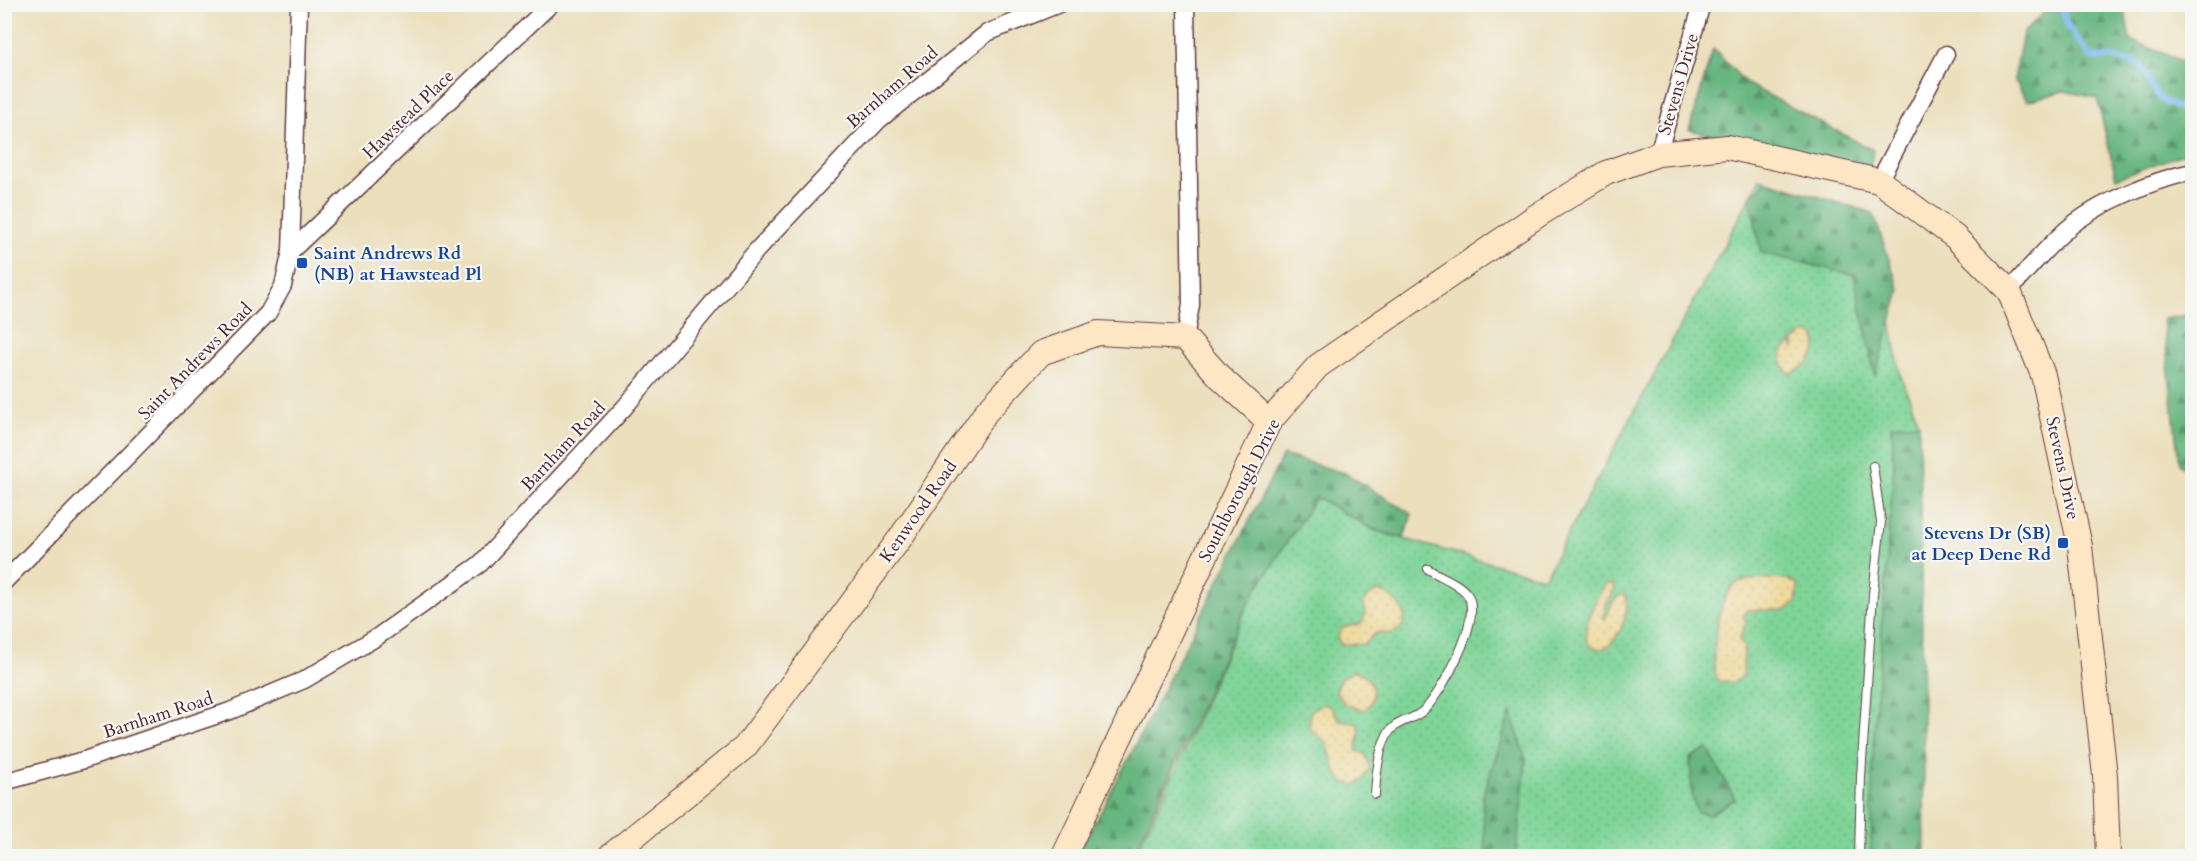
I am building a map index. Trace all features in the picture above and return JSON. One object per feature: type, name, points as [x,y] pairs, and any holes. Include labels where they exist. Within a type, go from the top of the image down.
[{"type":"street","name":"Saint Andrews Road","points":[[4,582],[268,313],[283,286],[291,251],[299,4]]},
{"type":"street","name":"Hawstead Place","points":[[291,251],[550,4]]},
{"type":"street","name":"Barnham Road","points":[[4,782],[84,760],[230,711],[304,680],[377,637],[480,564],[624,408],[757,250],[879,120],[987,33],[1059,4]]},
{"type":"street","points":[[1186,4],[1191,304],[1185,338],[1220,378],[1269,422]]},
{"type":"street","name":"Stevens Drive","points":[[1702,4],[1658,154],[1727,147],[1879,181],[1955,237],[2009,291],[2043,375],[2080,546],[2105,776],[2109,856]]},
{"type":"street","points":[[1879,181],[1946,54]]},
{"type":"street","name":"Southborough Drive","points":[[1064,856],[1269,422],[1318,366],[1347,346],[1538,215],[1606,173],[1658,154]]},
{"type":"street","points":[[2009,291],[2034,261],[2068,228],[2107,204],[2157,182],[2193,172]]},
{"type":"street","name":"Kenwood Road","points":[[610,856],[744,747],[901,537],[986,412],[1041,354],[1098,333],[1185,338]]},
{"type":"lane","points":[[1859,856],[1861,776],[1873,594],[1881,522],[1873,466]]},
{"type":"lane","points":[[1375,794],[1387,735],[1399,723],[1422,713],[1436,698],[1461,648],[1470,622],[1472,607],[1467,594],[1428,569]]},
{"type":"green space","points":[[2044,5],[2124,5],[2130,40],[2192,65],[2192,151],[2116,178],[2097,98],[2064,91],[2027,101],[2014,79],[2023,33],[2046,10]]},
{"type":"green space","points":[[1713,49],[1747,84],[1873,150],[1870,170],[1689,130]]},
{"type":"green space","points":[[1760,179],[1873,213],[1900,374],[1919,423],[1892,426],[1898,534],[1882,856],[1135,856],[1249,601],[1316,497],[1376,531],[1544,578]]},
{"type":"green space","points":[[1766,181],[1873,213],[1900,291],[1875,376],[1854,275],[1761,253],[1750,198]]},
{"type":"green space","points":[[2192,314],[2192,475],[2179,464],[2163,319]]},
{"type":"green space","points":[[1919,423],[1925,856],[1871,856],[1873,748],[1894,464],[1891,425]]},
{"type":"green space","points":[[1283,455],[1345,473],[1412,514],[1404,538],[1376,531],[1316,497],[1249,601],[1133,856],[1074,856],[1103,808]]},
{"type":"green space","points":[[1511,711],[1526,760],[1516,856],[1486,856],[1482,798]]},
{"type":"green space","points":[[1708,749],[1735,799],[1709,815],[1697,812],[1692,796],[1690,758]]},
{"type":"sand","points":[[1804,334],[1812,334],[1816,338],[1817,344],[1813,356],[1805,366],[1788,373],[1782,363],[1782,352],[1791,343],[1794,348],[1794,341]]},
{"type":"sand","points":[[1787,579],[1798,585],[1796,603],[1785,610],[1747,610],[1743,616],[1746,623],[1739,640],[1744,647],[1743,676],[1734,682],[1718,681],[1714,660],[1716,630],[1724,601],[1730,590],[1740,581]]},
{"type":"sand","points":[[1607,584],[1613,584],[1615,590],[1606,604],[1603,619],[1614,600],[1620,595],[1625,595],[1626,613],[1623,624],[1612,642],[1605,648],[1597,649],[1588,644],[1586,630],[1594,604]]},
{"type":"sand","points":[[1378,591],[1391,597],[1401,608],[1404,615],[1402,627],[1393,633],[1376,633],[1363,644],[1341,644],[1338,640],[1342,628],[1361,624],[1365,615],[1364,602]]},
{"type":"sand","points":[[1354,671],[1366,677],[1372,687],[1372,699],[1364,710],[1346,705],[1336,692],[1340,679]]},
{"type":"sand","points":[[1324,704],[1331,707],[1339,720],[1356,722],[1360,731],[1356,751],[1365,754],[1370,766],[1364,779],[1355,785],[1343,782],[1336,772],[1327,743],[1309,727],[1311,710]]},
{"type":"waterway","points":[[2061,4],[2068,27],[2091,57],[2115,58],[2141,65],[2158,97],[2182,109],[2192,128]]},
{"type":"place","name":"Saint Andrews Rd (NB) at Hawstead Pl","points":[[302,263]]},
{"type":"place","name":"Stevens Dr (SB) at Deep Dene Rd","points":[[2063,543]]}]
